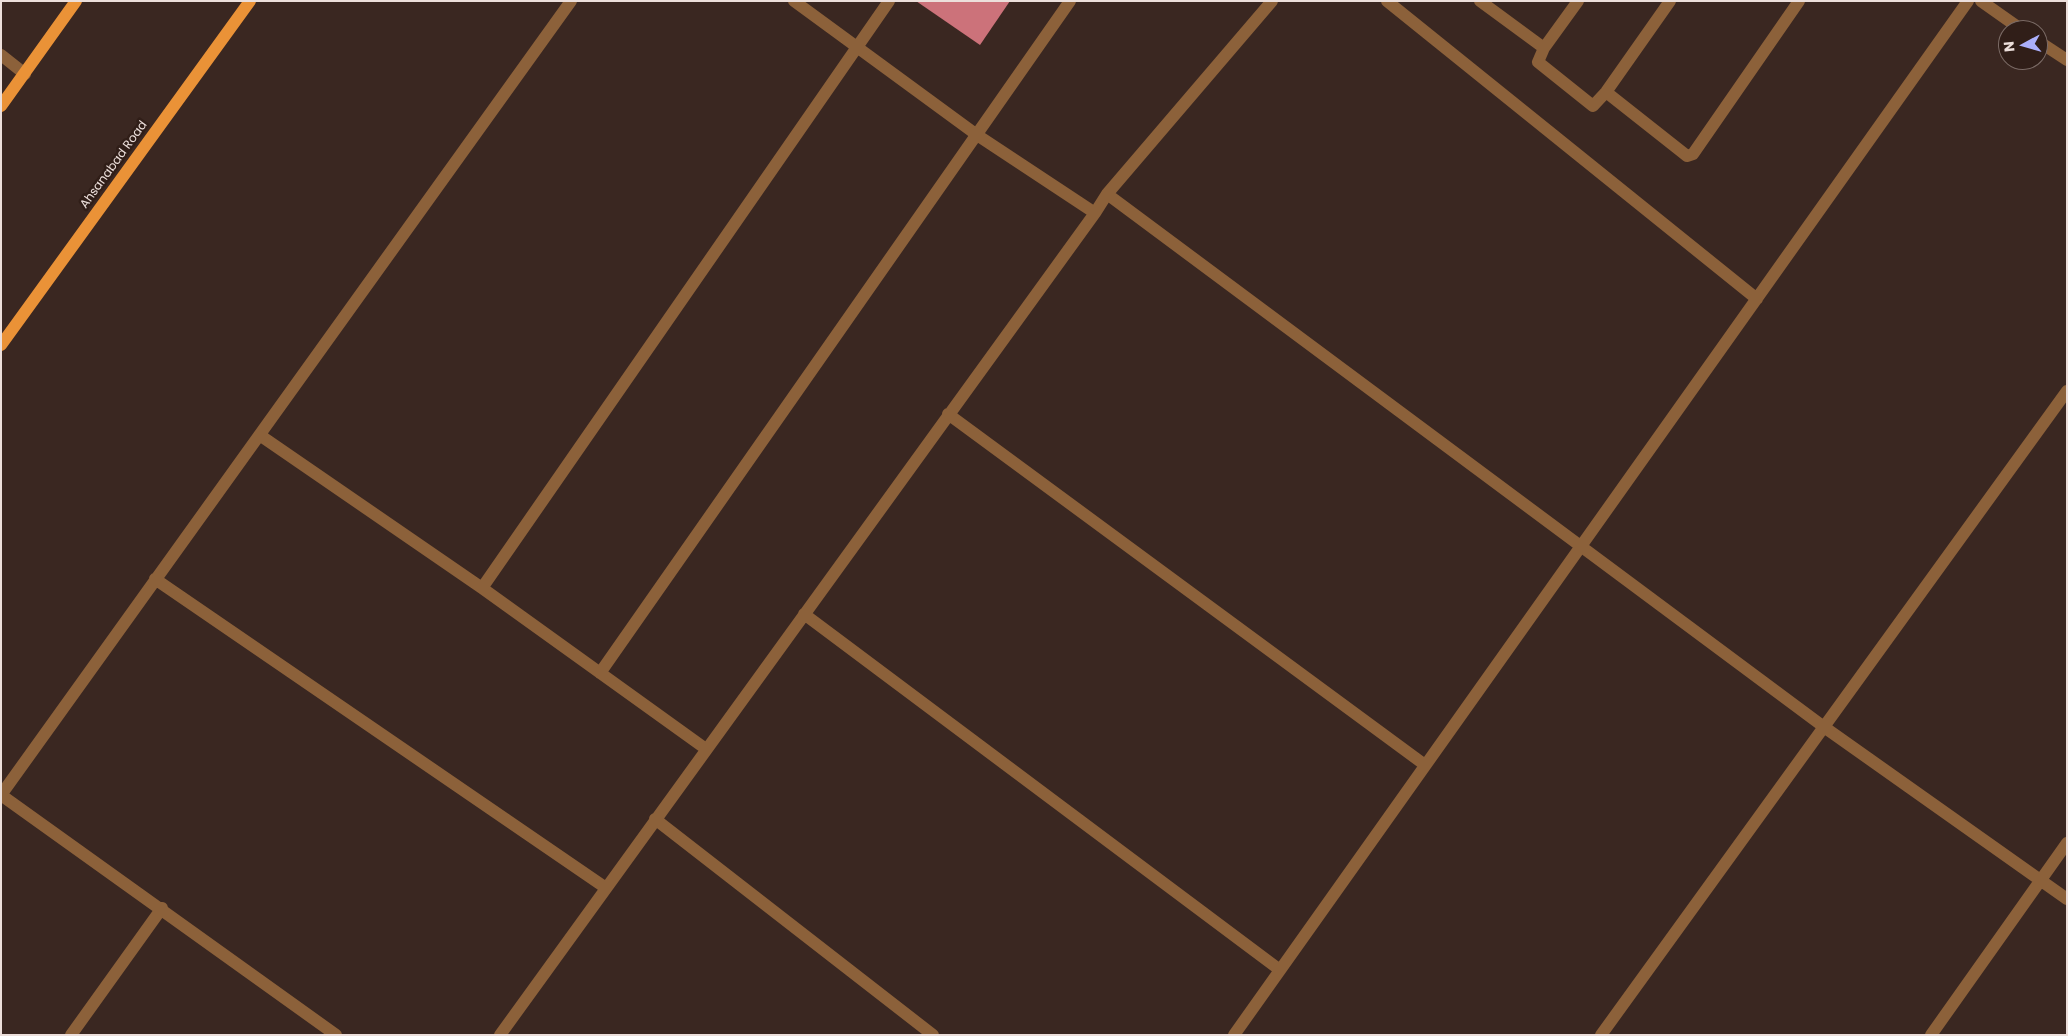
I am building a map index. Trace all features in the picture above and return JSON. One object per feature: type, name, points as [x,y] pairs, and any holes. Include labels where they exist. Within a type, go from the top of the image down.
[{"type":"main road","points":[[3,101],[25,74],[76,1]]},
{"type":"main road","name":"Ahsanabad Road","points":[[1,345],[250,1]]},
{"type":"street","points":[[336,1035],[162,908],[1,795],[155,579],[261,436],[571,1]]},
{"type":"street","points":[[794,1],[976,135],[1095,213]]},
{"type":"street","points":[[482,588],[889,1]]},
{"type":"street","points":[[600,673],[1070,1]]},
{"type":"street","points":[[500,1035],[1107,194],[1272,1]]},
{"type":"street","points":[[1387,1],[1757,298]]},
{"type":"street","points":[[1480,1],[1544,48]]},
{"type":"street","points":[[1578,1],[1544,48],[1539,63],[1592,106],[1595,106],[1606,92],[1670,1]]},
{"type":"street","points":[[1606,92],[1687,156],[1693,154],[1799,1]]},
{"type":"street","points":[[1234,1035],[1968,1]]},
{"type":"street","points":[[1981,1],[2008,20]]},
{"type":"street","points":[[2048,48],[2067,60]]},
{"type":"street","points":[[1,55],[25,74]]},
{"type":"street","points":[[1107,194],[1824,727],[2067,899]]},
{"type":"street","points":[[1600,1035],[2067,391]]},
{"type":"street","points":[[948,414],[1424,765]]},
{"type":"street","points":[[261,436],[482,588],[706,749]]},
{"type":"street","points":[[155,579],[606,888]]},
{"type":"street","points":[[804,614],[1280,970]]},
{"type":"street","points":[[655,820],[934,1035]]},
{"type":"street","points":[[1931,1035],[2067,843]]},
{"type":"street","points":[[71,1035],[162,908]]},
{"type":"building","points":[[916,1],[1010,1],[980,45]]}]
